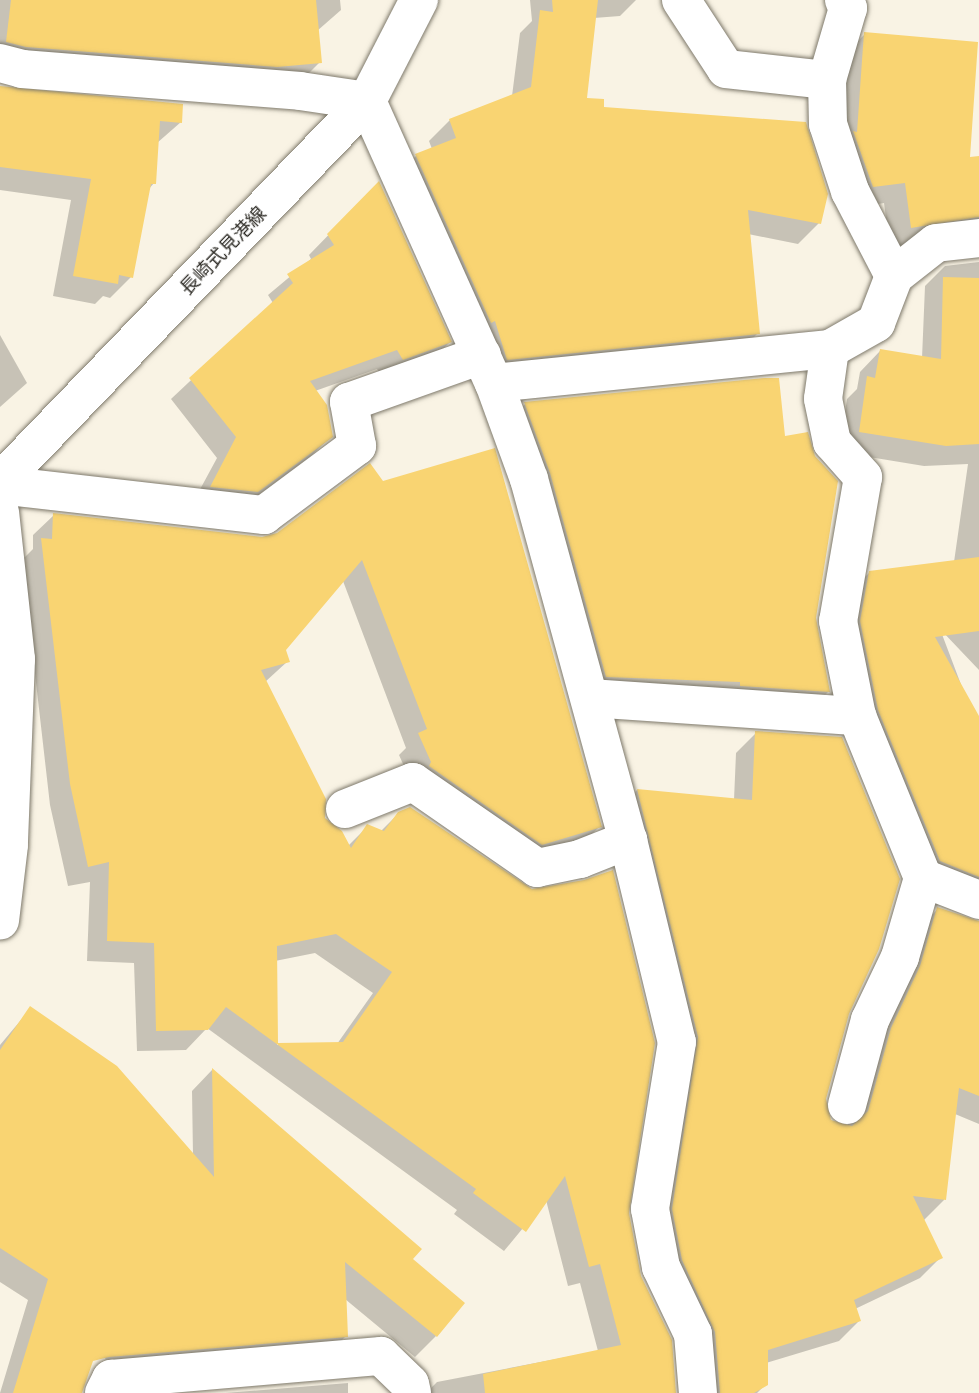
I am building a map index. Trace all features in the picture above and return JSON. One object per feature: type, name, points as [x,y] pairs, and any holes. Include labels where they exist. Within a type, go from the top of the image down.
[{"type":"street","name":"長崎式見港線","points":[[0,484],[367,101],[419,0]]},
{"type":"street","points":[[681,0],[726,69],[827,80]]},
{"type":"street","points":[[844,0],[848,8],[827,80],[828,124],[850,191],[894,276]]},
{"type":"street","points":[[0,63],[22,69],[300,91],[367,101],[488,369],[529,479],[628,840],[677,1042],[650,1209],[661,1267],[693,1334],[698,1393]]},
{"type":"street","points":[[0,484],[264,515],[357,446],[349,402],[488,369],[830,349],[876,323],[894,276],[936,243],[979,238]]},
{"type":"street","points":[[830,349],[823,399],[832,442],[863,477],[838,621],[857,716],[923,878],[900,957],[870,1020],[847,1105]]},
{"type":"street","points":[[0,512],[16,659],[9,845],[0,920]]},
{"type":"street","points":[[590,698],[857,716]]},
{"type":"street","points":[[345,809],[413,782],[537,868],[580,859],[628,840]]},
{"type":"street","points":[[923,878],[979,900]]},
{"type":"street","points":[[104,1393],[111,1379],[381,1356],[410,1384],[412,1393]]},
{"type":"building","points":[[11,0],[316,0],[322,63],[277,67],[26,47],[6,42]]},
{"type":"building","points":[[552,0],[598,0],[587,98],[604,99],[604,107],[806,122],[828,194],[821,224],[748,210],[760,334],[507,360],[495,321],[491,323],[415,154],[456,138],[449,119],[531,87],[540,10],[553,12]]},
{"type":"building","points":[[864,32],[978,42],[970,157],[979,156],[979,217],[911,228],[905,183],[873,187],[853,131],[857,132]]},
{"type":"building","points":[[0,86],[183,104],[182,123],[160,121],[156,184],[151,184],[133,278],[119,275],[118,284],[73,276],[91,179],[0,167]]},
{"type":"building","points":[[379,181],[452,342],[403,360],[397,350],[310,381],[327,405],[333,437],[258,492],[210,487],[236,437],[189,378],[293,283],[287,274],[334,245],[327,234]]},
{"type":"building","points":[[943,277],[979,278],[979,444],[946,446],[859,432],[867,376],[875,378],[880,349],[941,359]]},
{"type":"building","points":[[779,378],[785,436],[808,432],[815,456],[838,481],[816,618],[830,692],[740,686],[740,682],[606,677],[550,473],[524,402]]},
{"type":"building","points":[[495,448],[602,827],[542,845],[429,766],[431,762],[418,733],[427,729],[362,560],[286,650],[290,662],[261,670],[326,799],[325,818],[342,831],[351,848],[367,824],[384,831],[398,812],[410,807],[532,889],[584,880],[613,870],[655,1043],[629,1213],[641,1276],[672,1340],[676,1393],[485,1393],[483,1374],[621,1345],[600,1264],[589,1267],[565,1176],[526,1232],[473,1193],[476,1189],[226,1007],[208,1030],[156,1031],[154,943],[107,941],[109,862],[88,867],[70,784],[41,538],[52,539],[53,513],[262,537],[277,533],[370,463],[383,481]],"holes":[[[336,934],[392,972],[343,1042],[278,1043],[277,946]]]},
{"type":"building","points":[[979,557],[979,631],[935,637],[979,716],[979,877],[940,861],[878,710],[860,621],[869,571]]},
{"type":"building","points":[[755,731],[842,737],[900,879],[879,949],[849,1014],[826,1099],[831,1120],[852,1126],[868,1111],[891,1028],[920,966],[937,907],[979,921],[979,1096],[959,1088],[946,1200],[913,1196],[943,1258],[854,1300],[861,1321],[768,1350],[768,1385],[754,1393],[720,1393],[715,1332],[682,1260],[672,1209],[698,1037],[637,789],[752,800]]},
{"type":"building","points":[[30,1006],[117,1066],[214,1177],[212,1068],[422,1249],[413,1259],[465,1303],[437,1337],[345,1262],[348,1337],[109,1357],[93,1361],[82,1393],[13,1393],[48,1279],[0,1248],[0,1050]]}]
